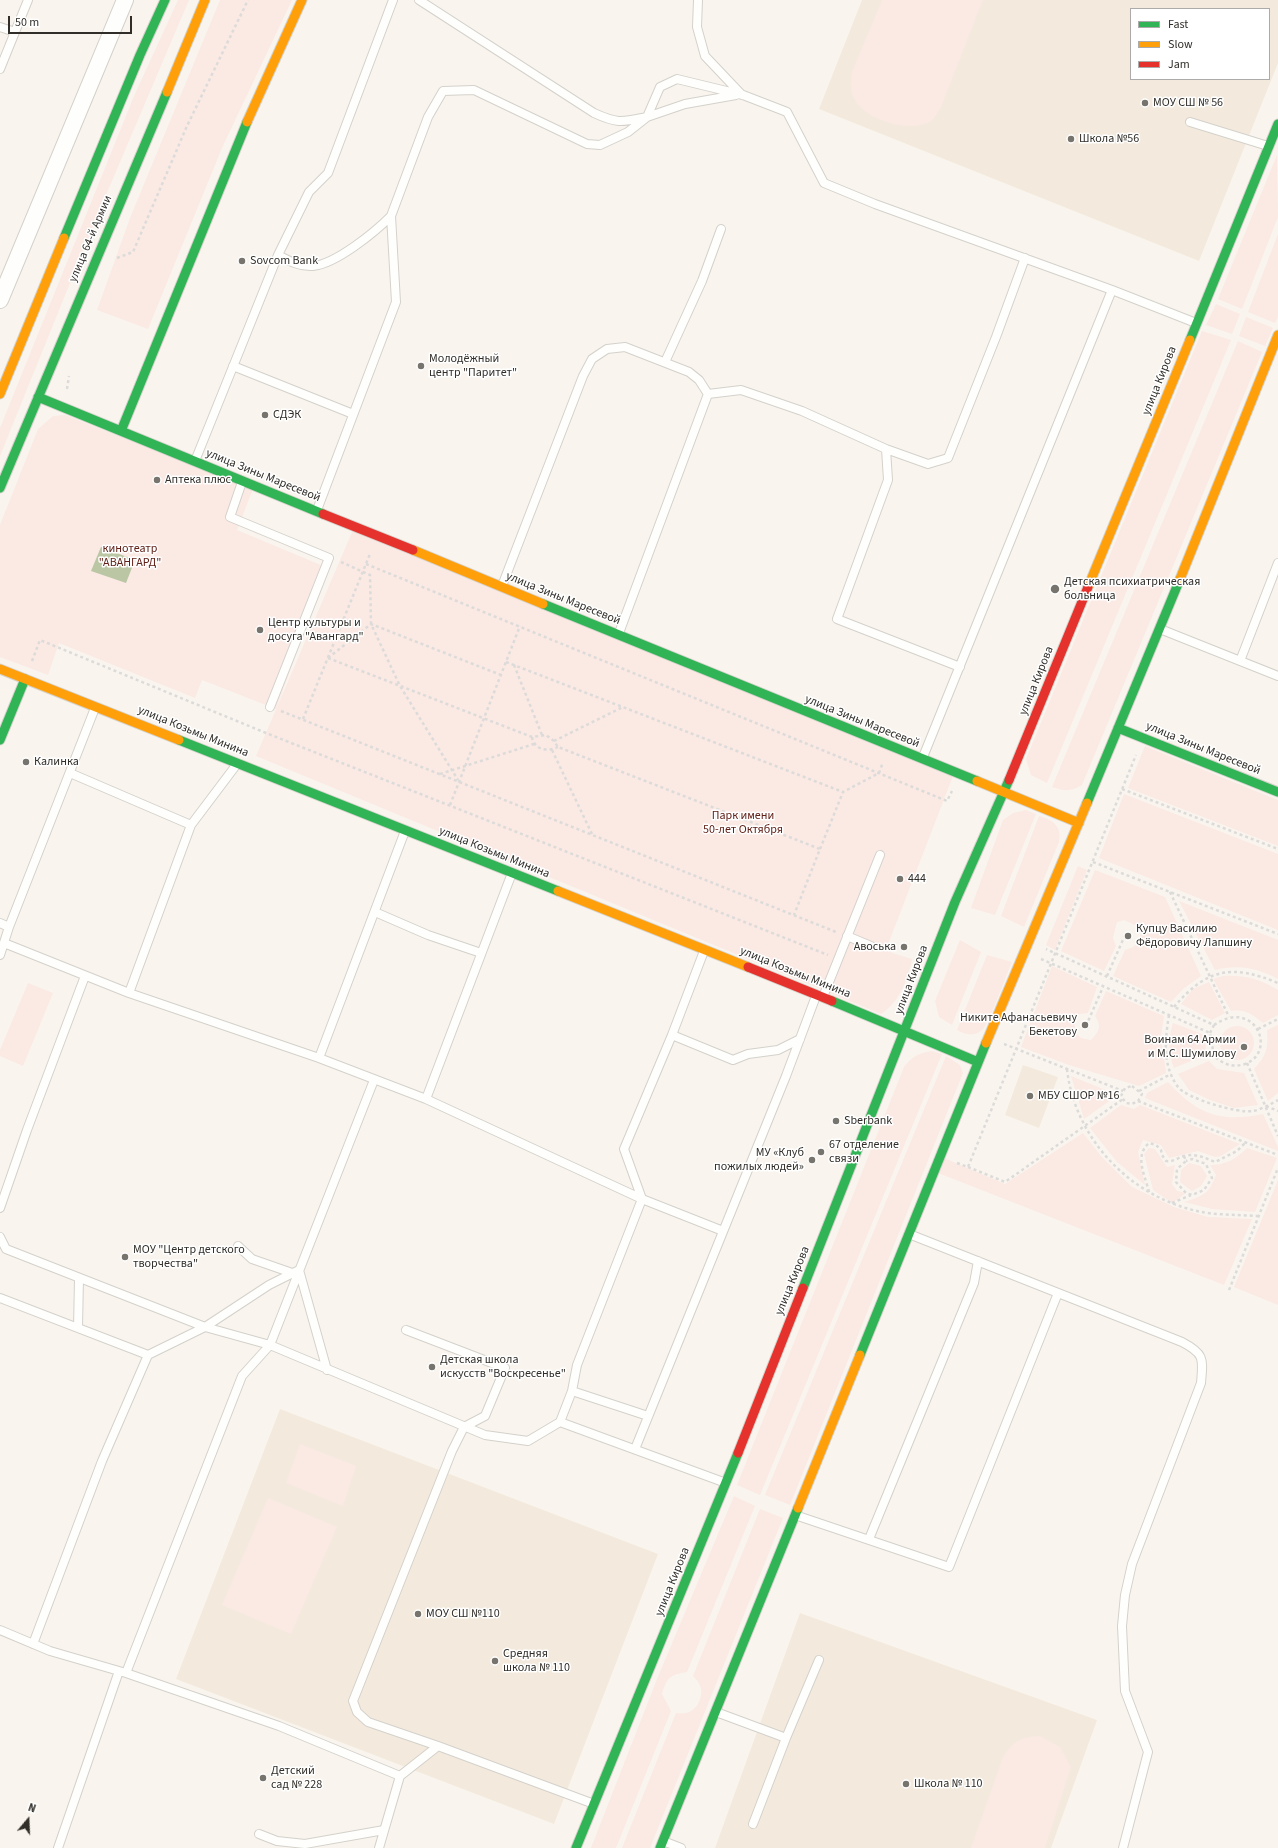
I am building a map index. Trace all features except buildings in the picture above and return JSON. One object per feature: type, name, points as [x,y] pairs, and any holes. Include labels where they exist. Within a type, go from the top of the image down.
[{"type":"main road","name":"улица 64-й Армии","points":[[0,488],[205,0]]},
{"type":"main road","points":[[121,432],[255,103],[302,0]]},
{"type":"main road","name":"улица 64-й Армии","points":[[0,394],[160,4]]},
{"type":"main road","name":"улица Кирова","points":[[576,1848],[726,1483],[906,1030],[955,902],[1004,793],[1278,124]]},
{"type":"main road","points":[[661,1844],[908,1233],[978,1062],[1079,823],[1278,335]]},
{"type":"main road","name":"улица Зины Маресевой","points":[[38,397],[1079,823]]},
{"type":"main road","name":"улица Козьмы Минина","points":[[0,668],[819,997],[906,1030],[978,1062]]},
{"type":"main road","points":[[0,740],[25,679]]},
{"type":"main road","name":"улица Зины Маресевой","points":[[1118,728],[1278,792]]},
{"type":"street","points":[[0,300],[125,0]]},
{"type":"lane","points":[[0,69],[28,0]]},
{"type":"lane","points":[[195,462],[278,255],[309,192],[328,173],[393,0]]},
{"type":"lane","points":[[418,0],[594,113],[612,121],[625,121],[647,117],[685,104],[741,95]]},
{"type":"lane","points":[[698,0],[697,27],[705,56],[741,95]]},
{"type":"lane","points":[[0,27],[15,32]]},
{"type":"lane","points":[[316,511],[396,302],[391,216],[428,118],[443,91],[474,90],[546,126],[587,144],[600,145],[628,132],[647,117],[660,87],[677,79],[741,95],[787,112],[824,183],[876,204],[1112,290],[1196,323]]},
{"type":"lane","points":[[1190,122],[1269,146]]},
{"type":"lane","points":[[278,255],[294,263],[314,266],[344,252],[377,230],[391,216]]},
{"type":"lane","points":[[665,362],[702,281],[721,228]]},
{"type":"lane","points":[[708,394],[741,390],[802,411],[886,449],[928,464],[948,458],[996,337],[1025,258]]},
{"type":"lane","points":[[922,760],[1112,290]]},
{"type":"lane","points":[[501,587],[583,376],[592,359],[607,349],[625,347],[689,372],[699,380],[708,394]]},
{"type":"lane","points":[[233,366],[354,414]]},
{"type":"lane","points":[[618,635],[708,394]]},
{"type":"lane","points":[[886,449],[888,480],[837,619],[960,668]]},
{"type":"lane","points":[[242,481],[230,517],[329,558],[270,707]]},
{"type":"lane","points":[[1240,661],[1278,563]]},
{"type":"lane","points":[[1159,628],[1278,676]]},
{"type":"lane","points":[[0,955],[9,927],[96,706]]},
{"type":"lane","points":[[129,993],[191,825],[238,763]]},
{"type":"lane","points":[[70,773],[191,825]]},
{"type":"lane","points":[[319,1058],[405,830]]},
{"type":"lane","points":[[635,1448],[800,1039],[838,959],[880,855]]},
{"type":"lane","points":[[426,1099],[512,873]]},
{"type":"lane","points":[[375,912],[428,935],[481,953]]},
{"type":"lane","points":[[0,924],[9,927]]},
{"type":"lane","points":[[847,936],[871,946]]},
{"type":"lane","points":[[4,943],[129,993],[319,1058],[426,1099],[642,1199],[723,1231]]},
{"type":"lane","points":[[0,1237],[6,1249],[205,1327],[270,1345],[485,1435],[528,1441],[560,1422],[572,1391],[577,1365],[642,1199],[624,1150],[672,1035],[705,950]]},
{"type":"lane","points":[[0,1208],[26,1130],[84,976]]},
{"type":"lane","points":[[672,1035],[733,1060],[748,1054],[778,1050],[800,1039]]},
{"type":"lane","points":[[58,1848],[123,1672],[242,1376],[270,1345],[296,1273],[374,1080]]},
{"type":"lane","points":[[908,1233],[1182,1342],[1196,1350],[1203,1363],[1201,1383],[1132,1564],[1125,1595],[1122,1626],[1126,1691],[1148,1752],[1123,1848]]},
{"type":"lane","points":[[238,1246],[252,1259],[296,1273]]},
{"type":"lane","points":[[868,1539],[974,1283],[978,1261]]},
{"type":"lane","points":[[34,1644],[102,1462],[148,1355],[205,1327],[269,1286],[296,1273]]},
{"type":"lane","points":[[296,1273],[327,1370]]},
{"type":"lane","points":[[78,1328],[79,1278]]},
{"type":"lane","points":[[795,1515],[949,1567],[1058,1293]]},
{"type":"lane","points":[[0,1298],[148,1355]]},
{"type":"lane","points":[[406,1330],[505,1368],[486,1416],[464,1427],[452,1451],[353,1701],[357,1712],[368,1722],[438,1746],[594,1804]]},
{"type":"lane","points":[[572,1391],[648,1416]]},
{"type":"lane","points":[[560,1422],[635,1448],[726,1483]]},
{"type":"lane","points":[[0,1630],[50,1651],[123,1672],[279,1726],[400,1776]]},
{"type":"lane","points":[[753,1824],[786,1738],[819,1660]]},
{"type":"lane","points":[[715,1711],[786,1738]]},
{"type":"lane","points":[[379,1848],[400,1776],[438,1746]]},
{"type":"lane","points":[[259,1834],[277,1841],[305,1844],[384,1830]]},
{"type":"lane","points":[[661,1844],[681,1848]]},
{"type":"path","points":[[114,260],[133,252],[187,126],[248,0]]},
{"type":"path","points":[[66,394],[70,375]]},
{"type":"path","points":[[303,719],[377,536]]},
{"type":"path","points":[[329,558],[370,575],[371,624],[400,686],[459,782]]},
{"type":"path","points":[[366,564],[948,801],[953,789]]},
{"type":"path","points":[[328,658],[371,624]]},
{"type":"path","points":[[371,624],[501,675]]},
{"type":"path","points":[[450,806],[520,626]]},
{"type":"path","points":[[25,679],[40,640],[450,806],[838,959]]},
{"type":"path","points":[[328,658],[532,737],[542,735],[546,736],[554,741],[558,747],[820,849]]},
{"type":"path","points":[[506,662],[844,792]]},
{"type":"path","points":[[514,665],[542,735]]},
{"type":"path","points":[[270,707],[847,936]]},
{"type":"path","points":[[554,741],[623,707]]},
{"type":"path","points":[[532,737],[534,744]]},
{"type":"path","points":[[968,1167],[1056,954],[1143,737]]},
{"type":"path","points":[[440,774],[534,744],[544,749],[552,750],[558,747]]},
{"type":"path","points":[[552,750],[593,835]]},
{"type":"path","points":[[794,915],[844,792],[879,773],[884,761]]},
{"type":"path","points":[[1122,789],[1278,849]]},
{"type":"path","points":[[1093,862],[1278,934]]},
{"type":"path","points":[[1170,892],[1229,1016]]},
{"type":"path","points":[[1107,976],[1126,933]]},
{"type":"path","points":[[1024,952],[1210,1033]]},
{"type":"path","points":[[1056,954],[1214,1025]]},
{"type":"path","points":[[1174,1007],[1188,990],[1210,977],[1230,971],[1256,974],[1278,983]]},
{"type":"path","points":[[1086,1026],[1103,987]]},
{"type":"path","points":[[1169,1016],[1165,1041],[1167,1066],[1178,1088],[1198,1099],[1232,1110],[1252,1111],[1278,1100]]},
{"type":"path","points":[[1229,1016],[1240,1016],[1249,1021],[1258,1029],[1261,1042],[1260,1051],[1253,1061],[1229,1066],[1220,1062],[1214,1056],[1210,1033],[1214,1025],[1229,1016]]},
{"type":"path","points":[[1258,1029],[1278,1019]]},
{"type":"path","points":[[1016,1049],[1123,1091]]},
{"type":"path","points":[[1247,1063],[1278,1136]]},
{"type":"path","points":[[1067,1069],[1069,1086],[1084,1126],[1098,1147],[1118,1169],[1138,1186],[1172,1203],[1206,1212],[1258,1216]]},
{"type":"path","points":[[1139,1091],[1171,1074]]},
{"type":"path","points":[[1132,1086],[1139,1091],[1142,1094],[1138,1101],[1132,1104],[1126,1103],[1121,1096],[1125,1088],[1132,1086]]},
{"type":"path","points":[[940,1156],[1005,1182],[1123,1099]]},
{"type":"path","points":[[1138,1101],[1278,1155]]},
{"type":"path","points":[[1266,1106],[1278,1111]]},
{"type":"path","points":[[1150,1192],[1140,1156],[1143,1149],[1149,1144],[1156,1145],[1161,1150],[1166,1161],[1173,1162],[1184,1156],[1196,1154],[1208,1159],[1219,1161],[1237,1151],[1246,1142]]},
{"type":"path","points":[[1184,1156],[1186,1161]]},
{"type":"path","points":[[1192,1195],[1186,1193],[1176,1182],[1177,1170],[1186,1161],[1192,1159],[1206,1164]]},
{"type":"path","points":[[1172,1203],[1204,1190],[1212,1178],[1206,1164],[1208,1159]]},
{"type":"path","points":[[1229,1290],[1278,1168]]},
{"type":"shaded area","name":"Школа №56","points":[[862,0],[1278,0],[1278,63],[1199,261],[819,109]]},
{"type":"shaded area","points":[[101,547],[135,560],[126,583],[91,571]]},
{"type":"shaded area","name":"МБУ СШОР №16","points":[[1023,1065],[1058,1077],[1039,1128],[1005,1115]]},
{"type":"shaded area","name":"МОУ СШ №110","points":[[280,1409],[658,1554],[554,1824],[176,1679]]},
{"type":"shaded area","name":"Школа № 110","points":[[800,1613],[1097,1720],[1051,1848],[715,1848]]},
{"type":"green space","points":[[178,0],[189,0],[100,209],[0,456],[0,428],[134,96]]},
{"type":"green space","points":[[220,0],[292,0],[222,148],[148,329],[97,310],[130,218]]},
{"type":"green space","points":[[882,0],[983,0],[941,107],[932,120],[923,124],[912,126],[888,123],[866,112],[858,105],[852,93],[852,72]]},
{"type":"green space","points":[[1277,155],[1278,217],[1242,309],[1218,299]]},
{"type":"green space","points":[[1278,234],[1278,317],[1275,323],[1248,312]]},
{"type":"green space","points":[[1216,304],[1240,314],[1232,334],[1206,325]]},
{"type":"green space","points":[[1246,317],[1273,328],[1265,346],[1239,336]]},
{"type":"green space","points":[[1202,331],[1231,340],[1047,783],[1031,775],[1026,759]]},
{"type":"green space","points":[[1238,341],[1262,352],[1082,785],[1074,789],[1067,790],[1052,787]]},
{"type":"green space","name":"кинотеатр \"АВАНГАРД\"","points":[[65,415],[253,489],[237,530],[328,568],[276,709],[202,680],[195,698],[59,643],[48,675],[0,657],[0,525],[38,429],[53,416]]},
{"type":"green space","name":"Парк имени 50-лет Октября","points":[[353,530],[953,776],[887,947],[892,953],[912,959],[902,990],[893,1004],[881,1014],[256,756]]},
{"type":"green space","points":[[1145,746],[1278,800],[1278,846],[1128,788]]},
{"type":"green space","points":[[1124,794],[1278,854],[1278,930],[1099,858]]},
{"type":"green space","points":[[1026,810],[1036,814],[995,915],[971,908],[1003,820],[1013,813]]},
{"type":"green space","points":[[1039,816],[1053,822],[1056,825],[1060,837],[1024,927],[1001,916]]},
{"type":"green space","points":[[1078,866],[1087,870],[1055,950],[1046,945]]},
{"type":"green space","points":[[1095,870],[1165,897],[1201,976],[1183,989],[1171,1002],[1113,976],[1125,950],[1134,946],[1139,939],[1141,932],[1135,925],[1124,920],[1117,922],[1113,938],[1116,946],[1104,971],[1061,951]]},
{"type":"green space","points":[[1179,901],[1278,940],[1278,979],[1263,972],[1248,968],[1232,967],[1215,970]]},
{"type":"green space","points":[[960,940],[981,952],[952,1025],[939,1017],[935,1001]]},
{"type":"green space","points":[[987,955],[1012,962],[986,1025],[980,1032],[974,1034],[964,1033],[957,1030]]},
{"type":"green space","points":[[1052,966],[1097,987],[1088,1013],[1079,1014],[1074,1020],[1075,1032],[1081,1038],[1091,1040],[1098,1032],[1099,1026],[1095,1016],[1106,991],[1164,1016],[1161,1036],[1166,1073],[1139,1086],[1069,1065],[1021,1047]]},
{"type":"green space","points":[[1223,976],[1252,978],[1278,990],[1278,1015],[1263,1023],[1248,1013],[1231,1011],[1213,979]]},
{"type":"green space","points":[[1209,982],[1225,1013],[1212,1020],[1181,1004],[1193,989]]},
{"type":"green space","points":[[28,983],[53,993],[23,1066],[0,1056],[0,1050]]},
{"type":"green space","points":[[1173,1023],[1205,1035],[1206,1055],[1174,1068],[1169,1046]]},
{"type":"green space","points":[[1278,1025],[1278,1093],[1268,1101],[1254,1069],[1262,1060],[1266,1051],[1267,1030]]},
{"type":"green space","points":[[1234,1026],[1240,1026],[1244,1027],[1251,1033],[1254,1043],[1253,1050],[1247,1057],[1240,1060],[1234,1060],[1230,1059],[1223,1053],[1220,1046],[1220,1040],[1221,1036],[1227,1029]]},
{"type":"green space","points":[[932,1051],[942,1054],[760,1495],[737,1485],[904,1067],[916,1056]]},
{"type":"green space","points":[[946,1056],[960,1065],[963,1073],[790,1505],[765,1495]]},
{"type":"green space","points":[[1209,1061],[1217,1069],[1244,1073],[1258,1105],[1234,1108],[1210,1100],[1189,1090],[1178,1074]]},
{"type":"green space","points":[[1071,1076],[1118,1095],[1084,1119]]},
{"type":"green space","points":[[1168,1082],[1189,1102],[1199,1109],[1210,1113],[1234,1117],[1248,1117],[1263,1114],[1278,1147],[1278,1151],[1145,1098],[1147,1093]]},
{"type":"green space","points":[[1121,1105],[1134,1109],[1140,1105],[1240,1144],[1221,1156],[1215,1157],[1198,1151],[1169,1158],[1161,1145],[1143,1140],[1138,1152],[1145,1185],[1117,1162],[1090,1128]]},
{"type":"green space","points":[[1083,1133],[1101,1156],[1132,1187],[1174,1207],[1208,1217],[1252,1219],[1224,1285],[938,1173],[944,1158],[1005,1184]]},
{"type":"green space","points":[[1149,1148],[1155,1149],[1167,1167],[1175,1165],[1172,1184],[1177,1191],[1186,1193],[1172,1203],[1153,1190],[1144,1154]]},
{"type":"green space","points":[[1247,1148],[1277,1158],[1255,1212],[1212,1209],[1184,1202],[1201,1196],[1211,1186],[1216,1175],[1210,1165],[1226,1163]]},
{"type":"green space","points":[[1189,1163],[1201,1166],[1207,1176],[1201,1186],[1192,1191],[1180,1182],[1181,1170]]},
{"type":"green space","points":[[1278,1180],[1278,1305],[1234,1287]]},
{"type":"green space","points":[[300,1444],[356,1466],[343,1506],[286,1483]]},
{"type":"green space","points":[[734,1496],[755,1506],[687,1672],[673,1676],[666,1684],[662,1694],[671,1711],[616,1848],[591,1848],[657,1679]]},
{"type":"green space","points":[[268,1498],[337,1527],[291,1634],[222,1605]]},
{"type":"green space","points":[[760,1509],[783,1518],[650,1848],[622,1848],[676,1713],[687,1713],[693,1710],[700,1700],[701,1689],[693,1676]]},
{"type":"green space","points":[[1040,1736],[1060,1747],[1071,1767],[1045,1848],[971,1848],[1003,1757],[1010,1747],[1018,1741],[1028,1737]]},
{"type":"traffic: fast","points":[[64,238],[140,55],[165,0]]},
{"type":"traffic: fast","points":[[0,488],[167,92]]},
{"type":"traffic: fast","points":[[121,431],[247,122]]},
{"type":"traffic: fast","points":[[1190,340],[1278,124]]},
{"type":"traffic: fast","points":[[38,397],[323,514]]},
{"type":"traffic: fast","points":[[1087,803],[1180,579]]},
{"type":"traffic: fast","points":[[543,604],[977,781]]},
{"type":"traffic: fast","points":[[0,740],[25,679]]},
{"type":"traffic: fast","points":[[1118,728],[1278,792]]},
{"type":"traffic: fast","points":[[179,740],[558,891]]},
{"type":"traffic: fast","points":[[803,1288],[955,902],[1009,780]]},
{"type":"traffic: fast","points":[[832,1001],[978,1062]]},
{"type":"traffic: fast","points":[[860,1355],[986,1043]]},
{"type":"traffic: fast","points":[[576,1848],[738,1453]]},
{"type":"traffic: fast","points":[[660,1848],[798,1508]]},
{"type":"traffic: slow","points":[[167,92],[205,0]]},
{"type":"traffic: slow","points":[[247,122],[302,0]]},
{"type":"traffic: slow","points":[[0,394],[64,238]]},
{"type":"traffic: slow","points":[[1180,579],[1278,335]]},
{"type":"traffic: slow","points":[[1088,587],[1190,340]]},
{"type":"traffic: slow","points":[[413,550],[543,604]]},
{"type":"traffic: slow","points":[[0,669],[179,740]]},
{"type":"traffic: slow","points":[[977,781],[1079,823]]},
{"type":"traffic: slow","points":[[986,1043],[1087,803]]},
{"type":"traffic: slow","points":[[558,891],[748,967]]},
{"type":"traffic: slow","points":[[798,1508],[860,1355]]},
{"type":"traffic: jam","points":[[323,514],[413,550]]},
{"type":"traffic: jam","points":[[1009,780],[1088,587]]},
{"type":"traffic: jam","points":[[748,967],[832,1001]]},
{"type":"traffic: jam","points":[[738,1453],[803,1288]]},
{"type":"place","name":"МОУ СШ № 56","points":[[1145,103]]},
{"type":"place","name":"Школа №56","points":[[1071,139]]},
{"type":"place","name":"Sovcom Bank","points":[[242,261]]},
{"type":"place","name":"Молодёжный центр \"Паритет\"","points":[[421,366]]},
{"type":"place","name":"СДЭК","points":[[265,415]]},
{"type":"place","name":"Аптека плюс","points":[[157,480]]},
{"type":"place","name":"Детская психиатрическая больница","points":[[1055,589]]},
{"type":"place","name":"Центр культуры и досуга \"Авангард\"","points":[[260,630]]},
{"type":"place","name":"Калинка","points":[[26,762]]},
{"type":"place","name":"444","points":[[900,879]]},
{"type":"place","name":"Купцу Василию Фёдоровичу Лапшину","points":[[1128,936]]},
{"type":"place","name":"Авоська","points":[[904,947]]},
{"type":"place","name":"Никите Афанасьевичу Бекетову","points":[[1085,1025]]},
{"type":"place","name":"Воинам 64 Армии и М.С. Шумилову","points":[[1244,1047]]},
{"type":"place","name":"МБУ СШОР №16","points":[[1030,1096]]},
{"type":"place","name":"Sberbank","points":[[836,1121]]},
{"type":"place","name":"67 отделение связи","points":[[821,1152]]},
{"type":"place","name":"МУ «Клуб пожилых людей»","points":[[812,1160]]},
{"type":"place","name":"МОУ \"Центр детского творчества\"","points":[[125,1257]]},
{"type":"place","name":"Детская школа искусств \"Воскресенье\"","points":[[432,1367]]},
{"type":"place","name":"МОУ СШ №110","points":[[418,1614]]},
{"type":"place","name":"Средняя школа № 110","points":[[495,1661]]},
{"type":"place","name":"Детский сад № 228","points":[[263,1778]]},
{"type":"place","name":"Школа № 110","points":[[906,1784]]}]
